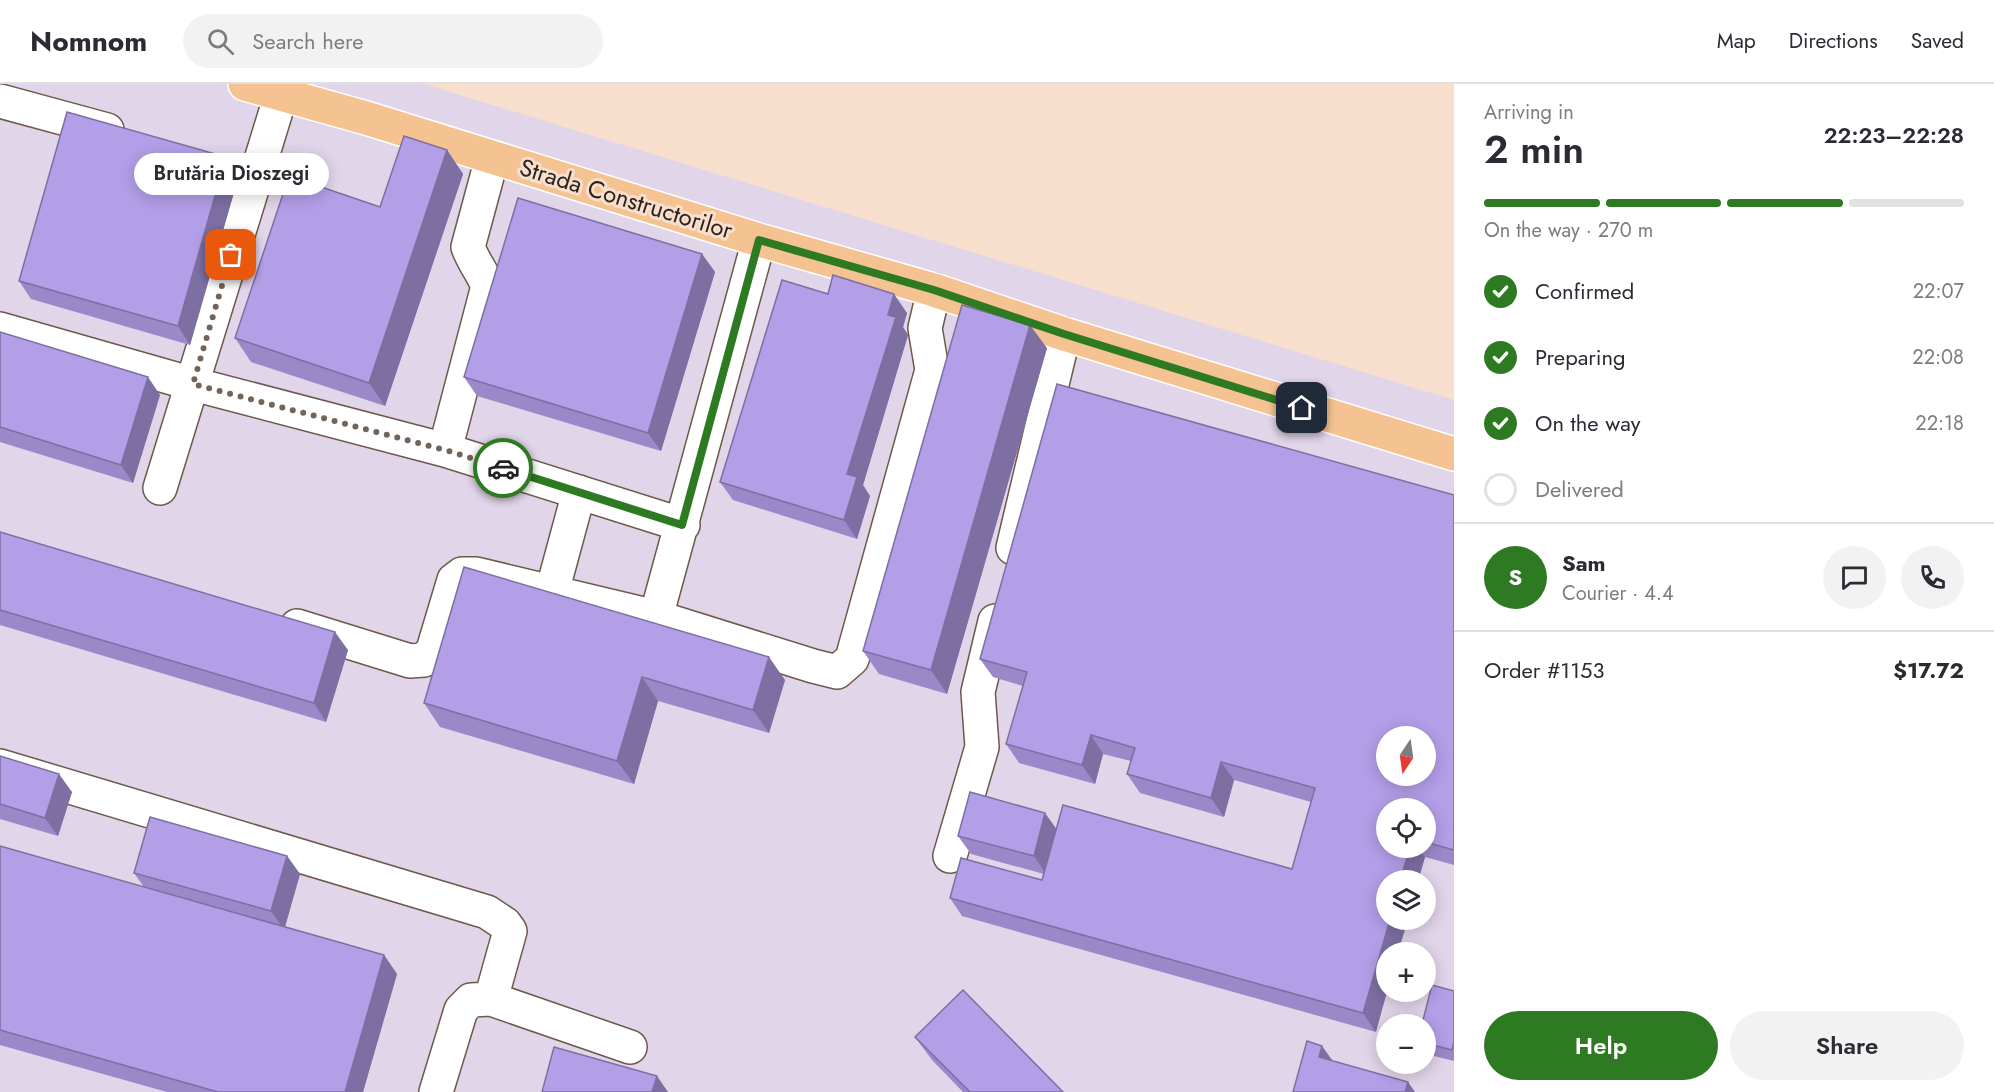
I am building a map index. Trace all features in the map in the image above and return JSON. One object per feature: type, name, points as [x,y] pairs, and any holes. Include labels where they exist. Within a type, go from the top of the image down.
[{"type":"main road","name":"Strada Constructorilor","points":[[245,84],[366,118],[759,240],[934,290],[1064,334],[1454,454]]},
{"type":"lane","points":[[159,488],[193,384],[246,166],[281,95]]},
{"type":"lane","points":[[0,101],[134,137]]},
{"type":"lane","points":[[445,450],[488,286],[483,274],[472,260],[468,247],[492,158]]},
{"type":"lane","points":[[656,617],[759,240]]},
{"type":"lane","points":[[274,619],[410,661],[424,660],[433,650],[454,580],[462,574],[476,574],[656,617],[837,672],[852,659],[932,370],[925,328],[934,290]]},
{"type":"lane","points":[[0,328],[193,384],[445,450],[682,525]]},
{"type":"lane","points":[[950,856],[982,747],[978,692],[1064,334]]},
{"type":"lane","points":[[552,592],[579,492]]},
{"type":"lane","points":[[0,765],[487,912],[505,924],[510,931],[491,999]]},
{"type":"lane","points":[[436,1092],[460,1010],[471,1000],[491,999],[630,1047]]},
{"type":"shaded area","points":[[0,84],[424,84],[1454,400],[1454,1092],[0,1092]]},
{"type":"building","points":[[67,112],[226,157],[178,326],[19,281]]},
{"type":"building","points":[[404,136],[447,150],[369,383],[235,338],[289,176],[380,207]]},
{"type":"building","points":[[518,198],[702,254],[648,433],[464,377]]},
{"type":"building","points":[[833,275],[894,294],[888,315],[896,317],[847,474],[857,477],[844,520],[720,482],[782,280],[828,294]]},
{"type":"building","points":[[962,305],[1030,325],[931,670],[863,651]]},
{"type":"building","points":[[0,332],[148,377],[121,465],[0,427]]},
{"type":"building","points":[[1057,384],[1454,495],[1454,850],[1436,845],[1436,798],[1376,798],[1376,858],[1407,858],[1403,870],[1376,870],[1376,930],[1387,930],[1384,942],[1376,942],[1376,968],[1363,1013],[950,898],[961,858],[1042,880],[1063,805],[1292,869],[1315,788],[1221,762],[1211,798],[1127,774],[1135,748],[1091,735],[1082,765],[1006,744],[1027,672],[980,659]]},
{"type":"building","points":[[0,532],[335,632],[314,703],[0,610]]},
{"type":"building","points":[[464,567],[769,657],[753,710],[642,677],[617,761],[424,703]]},
{"type":"building","points":[[0,756],[59,774],[45,818],[0,804]]},
{"type":"building","points":[[970,792],[1045,813],[1034,856],[958,836]]},
{"type":"building","points":[[150,817],[287,856],[271,911],[134,873]]},
{"type":"building","points":[[0,846],[384,955],[345,1092],[218,1092],[0,1030]]},
{"type":"building","points":[[1436,986],[1454,991],[1452,1050],[1436,1046],[1436,1014],[1425,1014],[1428,1002],[1436,1002]]},
{"type":"building","points":[[963,990],[1063,1092],[970,1092],[915,1037]]},
{"type":"building","points":[[1307,1041],[1322,1046],[1319,1057],[1408,1082],[1405,1092],[1293,1092]]},
{"type":"building","points":[[554,1047],[657,1076],[652,1092],[542,1092]]},
{"type":"way so far","points":[[231,255],[193,384],[445,450],[503,468]]},
{"type":"place","name":"Brutăria Dioszegi","points":[[231,255]]},
{"type":"route","points":[[503,468],[682,525],[759,240],[934,290],[1064,334],[1302,408]]}]
